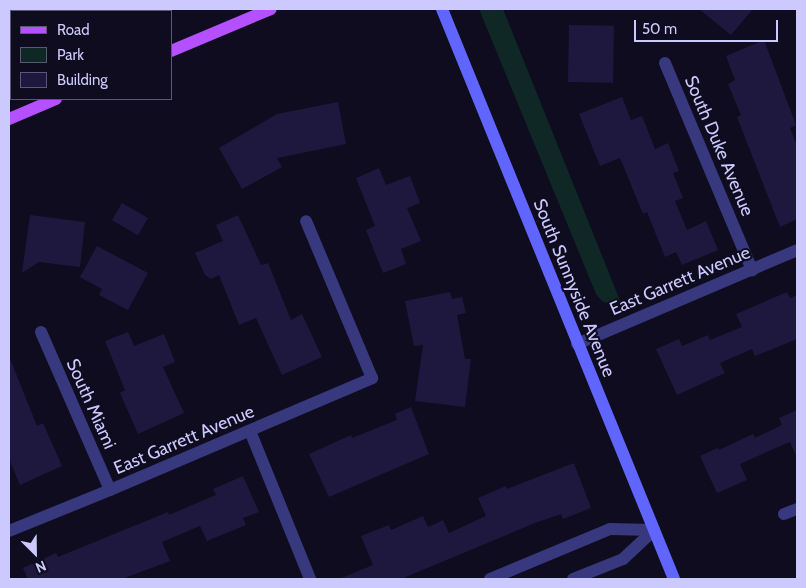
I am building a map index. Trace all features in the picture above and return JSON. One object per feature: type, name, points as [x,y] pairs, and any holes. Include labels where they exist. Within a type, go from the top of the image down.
[{"type":"main road","points":[[172,50],[271,9]]},
{"type":"main road","points":[[9,119],[54,100]]},
{"type":"street","name":"South Sunnyside Avenue","points":[[442,9],[674,579]]},
{"type":"street","name":"South Duke Avenue","points":[[665,63],[752,270]]},
{"type":"street","name":"East Garrett Avenue","points":[[9,531],[372,378],[306,221]]},
{"type":"street","name":"East Garrett Avenue","points":[[577,344],[797,250]]},
{"type":"street","name":"South Miami","points":[[41,332],[110,490]]},
{"type":"street","points":[[250,431],[310,579]]},
{"type":"street","points":[[784,514],[797,509]]},
{"type":"street","points":[[490,579],[610,529],[654,530]]},
{"type":"street","points":[[573,579],[623,559],[654,530]]},
{"type":"green space","points":[[9,9],[61,9],[10,10],[9,31]]},
{"type":"green space","points":[[479,9],[503,9],[621,303],[611,305],[602,301],[596,294]]},
{"type":"building","points":[[699,9],[753,9],[731,35]]},
{"type":"building","points":[[569,25],[614,26],[613,83],[568,82]]},
{"type":"building","points":[[764,40],[796,125],[790,128],[797,146],[797,219],[780,227],[737,117],[741,115],[728,84],[735,80],[726,56]]},
{"type":"building","points":[[622,97],[631,120],[642,116],[655,149],[668,143],[679,171],[673,173],[683,198],[675,201],[687,230],[706,221],[718,250],[682,265],[676,252],[665,257],[647,212],[643,214],[620,158],[600,166],[579,114]]},
{"type":"building","points":[[338,102],[346,144],[277,158],[282,167],[242,189],[219,148],[277,114]]},
{"type":"building","points":[[379,168],[386,185],[410,176],[420,203],[407,208],[421,241],[401,249],[406,264],[383,273],[366,230],[375,226],[356,178]]},
{"type":"building","points":[[122,203],[148,218],[138,235],[112,220]]},
{"type":"building","points":[[30,215],[85,222],[80,267],[39,262],[22,273]]},
{"type":"building","points":[[238,215],[261,265],[268,263],[291,320],[302,314],[322,357],[282,375],[256,318],[239,325],[219,275],[211,279],[205,275],[195,253],[223,241],[216,225]]},
{"type":"building","points":[[97,246],[148,273],[128,310],[99,295],[102,289],[80,277]]},
{"type":"building","points":[[450,292],[452,299],[462,297],[466,313],[457,315],[465,359],[471,359],[465,407],[415,401],[423,345],[414,346],[405,301]]},
{"type":"building","points":[[787,292],[790,298],[797,295],[797,339],[755,356],[752,349],[720,363],[725,373],[677,395],[656,349],[679,339],[682,346],[708,335],[710,340],[742,327],[736,314]]},
{"type":"building","points":[[128,332],[134,346],[164,334],[175,362],[163,367],[184,413],[138,434],[120,393],[125,390],[105,341]]},
{"type":"building","points":[[9,356],[37,426],[43,423],[62,466],[20,485],[9,459]]},
{"type":"building","points":[[411,407],[429,454],[329,497],[309,454],[351,435],[352,438],[397,420],[395,414]]},
{"type":"building","points":[[797,410],[797,458],[790,442],[771,450],[740,464],[747,480],[717,493],[700,456],[718,448],[719,450],[753,434],[755,438],[782,425],[779,418]]},
{"type":"building","points":[[574,463],[591,508],[563,519],[561,514],[535,523],[401,579],[339,579],[373,565],[361,536],[389,525],[391,530],[423,516],[428,527],[443,520],[449,533],[486,516],[478,498],[506,486],[507,489]]},
{"type":"building","points":[[243,476],[259,512],[243,518],[246,525],[207,541],[200,526],[162,542],[170,561],[122,579],[28,579],[23,568],[56,553],[58,557],[168,512],[169,515],[216,495],[213,489]]}]
